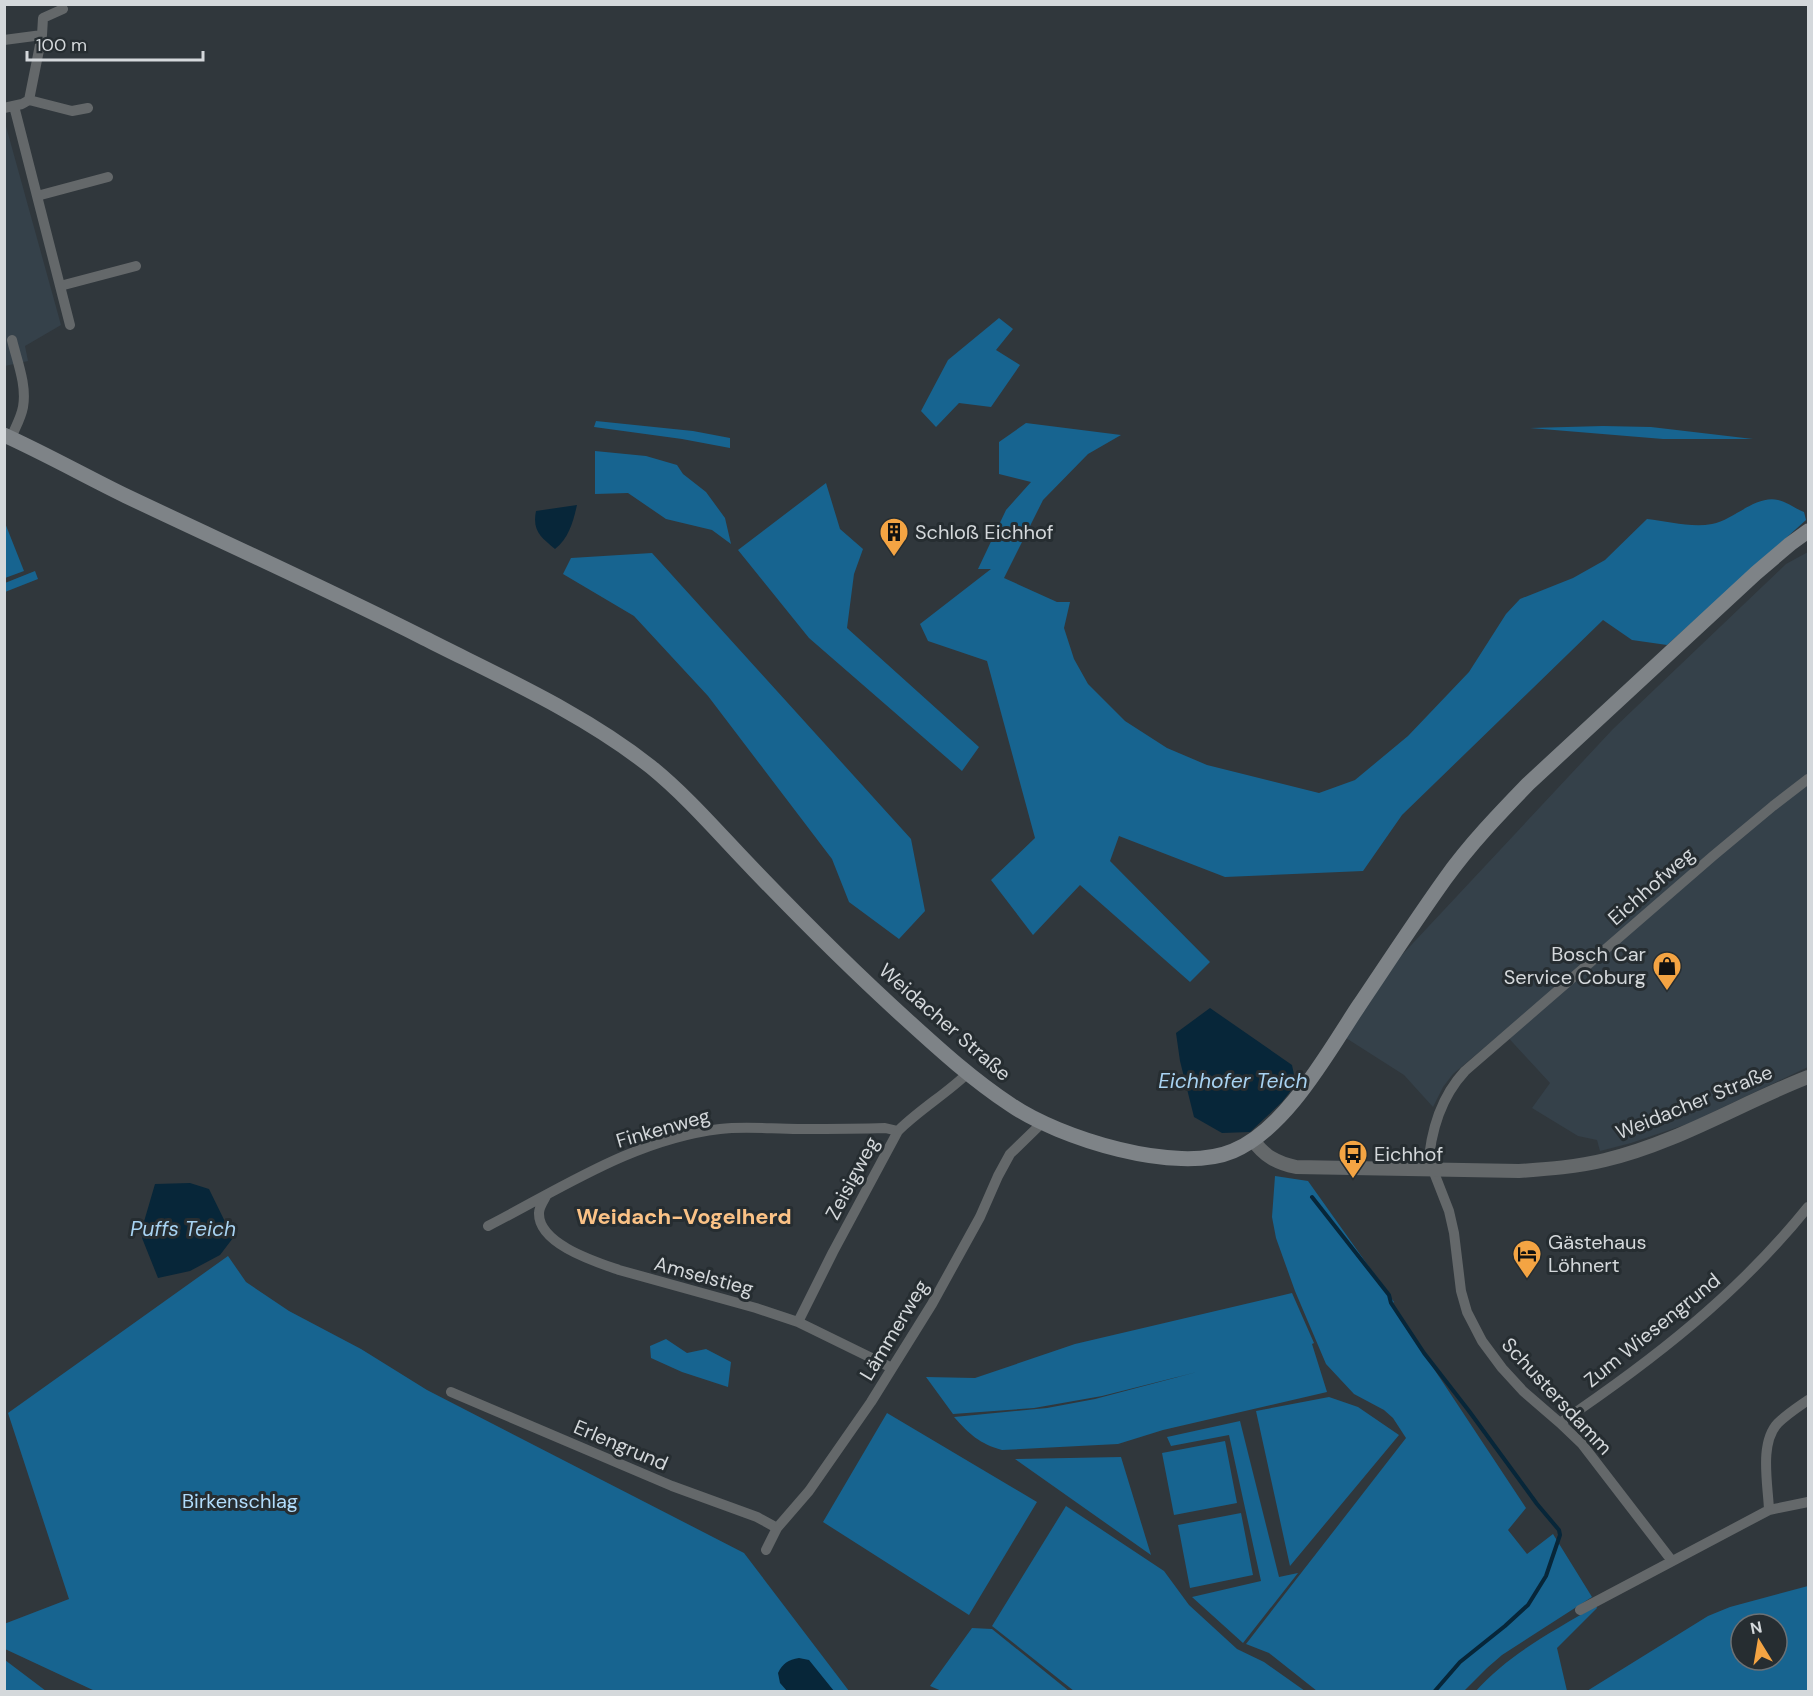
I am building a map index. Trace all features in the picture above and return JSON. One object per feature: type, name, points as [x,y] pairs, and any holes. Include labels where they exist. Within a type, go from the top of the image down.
[{"type":"main road","name":"Weidacher Straße","points":[[8,437],[399,626],[539,697],[619,743],[653,769],[703,816],[819,938],[873,989],[968,1073],[1011,1105],[1042,1123],[1115,1148],[1173,1158],[1202,1159],[1219,1156],[1238,1150],[1253,1140]]},
{"type":"main road","points":[[1253,1140],[1280,1117],[1308,1082],[1461,858],[1493,820],[1528,784],[1756,573],[1809,531]]},
{"type":"street","points":[[29,100],[42,35],[43,18],[63,9]]},
{"type":"street","points":[[4,40],[42,35]]},
{"type":"street","points":[[70,325],[37,196],[9,107],[29,100],[72,111],[88,108]]},
{"type":"street","points":[[37,196],[108,177]]},
{"type":"street","points":[[60,286],[136,266]]},
{"type":"street","points":[[8,437],[22,414],[24,402],[23,382],[12,340]]},
{"type":"street","name":"Eichhofweg","points":[[1431,1170],[1429,1150],[1433,1129],[1443,1102],[1458,1079],[1713,856],[1809,779]]},
{"type":"street","name":"Zeisigweg","points":[[798,1322],[898,1131],[968,1073]]},
{"type":"street","name":"Weidacher Straße","points":[[1253,1140],[1268,1157],[1282,1164],[1296,1167],[1520,1171],[1564,1167],[1606,1160],[1659,1142],[1809,1077]]},
{"type":"street","name":"Lämmerweg","points":[[766,1550],[777,1528],[809,1491],[892,1368],[959,1258],[1010,1154],[1042,1123]]},
{"type":"street","name":"Finkenweg","points":[[488,1226],[591,1170],[654,1145],[691,1135],[719,1130],[885,1128],[898,1131]]},
{"type":"street","name":"Schustersdamm","points":[[1431,1170],[1449,1211],[1461,1291],[1467,1312],[1482,1341],[1523,1391],[1582,1444],[1672,1561]]},
{"type":"street","name":"Amselstieg","points":[[546,1196],[538,1214],[540,1222],[545,1232],[563,1246],[598,1263],[619,1270],[798,1322],[892,1368]]},
{"type":"street","name":"Zum Wiesengrund","points":[[1560,1423],[1621,1382],[1703,1316],[1771,1250],[1809,1207]]},
{"type":"street","name":"Erlengrund","points":[[451,1392],[662,1482],[758,1517],[777,1528]]},
{"type":"street","points":[[1769,1510],[1766,1454],[1769,1437],[1778,1423],[1809,1400]]},
{"type":"street","points":[[1580,1610],[1769,1510],[1809,1502]]},
{"type":"shaded area","points":[[4,119],[61,325],[25,346],[28,361],[5,366]]},
{"type":"shaded area","points":[[1808,552],[1808,1067],[1690,1123],[1600,1151],[1597,1140],[1578,1136],[1532,1108],[1550,1083],[1503,1032],[1453,1074],[1443,1087],[1433,1107],[1404,1075],[1346,1038],[1400,957],[1613,729],[1786,564]]},
{"type":"green space","points":[[999,318],[1013,329],[996,350],[1020,365],[991,407],[959,403],[936,427],[921,411],[948,360]]},
{"type":"green space","points":[[596,421],[693,431],[730,438],[730,448],[594,427]]},
{"type":"green space","points":[[1026,423],[1121,435],[1088,454],[1043,500],[1004,578],[1057,602],[1070,602],[1064,628],[1074,659],[1088,684],[1125,721],[1167,748],[1207,765],[1319,793],[1355,780],[1408,736],[1469,672],[1506,614],[1520,599],[1573,578],[1605,560],[1647,519],[1688,525],[1712,524],[1753,504],[1769,499],[1781,501],[1804,512],[1806,520],[1667,645],[1632,640],[1603,620],[1402,815],[1363,871],[1225,877],[1119,836],[1110,861],[1210,962],[1190,982],[1080,885],[1033,935],[991,880],[1035,838],[987,661],[928,641],[920,624],[991,569],[978,569],[1006,510],[1031,482],[999,474],[999,442]]},
{"type":"green space","points":[[1651,427],[1753,439],[1663,439],[1530,428]]},
{"type":"green space","points":[[595,451],[646,456],[677,465],[683,474],[706,492],[725,518],[731,544],[712,530],[666,519],[628,493],[595,494]]},
{"type":"green space","points":[[826,483],[840,529],[863,549],[854,574],[847,628],[979,747],[962,771],[809,638],[738,550]]},
{"type":"green space","points":[[5,523],[24,571],[4,578]]},
{"type":"green space","points":[[652,553],[911,839],[925,911],[899,939],[849,902],[832,859],[708,696],[634,616],[563,574],[571,558]]},
{"type":"green space","points":[[35,571],[38,579],[5,592],[5,583]]},
{"type":"green space","points":[[1275,1176],[1308,1181],[1394,1302],[1391,1304],[1526,1508],[1508,1530],[1527,1554],[1553,1534],[1592,1597],[1502,1655],[1464,1691],[1317,1691],[1269,1653],[1246,1644],[1406,1438],[1393,1418],[1384,1410],[1354,1394],[1326,1364],[1295,1291],[1276,1238],[1272,1217]]},
{"type":"green space","name":"Birkenschlag","points":[[228,1256],[246,1282],[289,1311],[361,1349],[427,1390],[744,1553],[849,1691],[95,1691],[5,1649],[4,1624],[69,1599],[8,1413]]},
{"type":"green space","points":[[1292,1293],[1314,1343],[1312,1344],[1327,1392],[1163,1430],[1118,1444],[1002,1450],[975,1438],[954,1417],[1047,1408],[1095,1399],[1197,1372],[1102,1396],[1034,1408],[953,1414],[926,1377],[975,1378],[1075,1344]]},
{"type":"green space","points":[[666,1339],[687,1353],[706,1349],[731,1362],[728,1387],[682,1372],[651,1358],[650,1346]]},
{"type":"green space","points":[[1329,1397],[1358,1407],[1399,1435],[1290,1566],[1256,1411]]},
{"type":"green space","points":[[887,1413],[1037,1502],[969,1615],[823,1522]]},
{"type":"green space","points":[[1240,1421],[1279,1577],[1298,1573],[1243,1643],[1192,1597],[1261,1581],[1229,1435],[1171,1446],[1167,1437]]},
{"type":"green space","points":[[1225,1441],[1237,1503],[1174,1515],[1162,1453]]},
{"type":"green space","points":[[1121,1457],[1151,1555],[1015,1459]]},
{"type":"green space","points":[[1066,1506],[1164,1571],[1189,1605],[1237,1649],[1264,1662],[1305,1691],[1074,1691],[992,1626]]},
{"type":"green space","points":[[1241,1513],[1253,1575],[1190,1588],[1178,1525]]},
{"type":"green space","points":[[1808,1586],[1808,1691],[1587,1691],[1708,1616],[1730,1607]]},
{"type":"green space","points":[[1596,1606],[1597,1608],[1557,1648],[1567,1691],[1475,1692],[1488,1678],[1517,1655]]},
{"type":"green space","points":[[972,1628],[992,1629],[1069,1691],[944,1692],[930,1686]]},
{"type":"green space","points":[[5,1660],[46,1691],[5,1691]]},
{"type":"water","points":[[577,505],[567,535],[555,549],[537,529],[536,511]]},
{"type":"water","name":"Eichhofer Teich","points":[[1210,1008],[1292,1065],[1296,1084],[1282,1102],[1250,1132],[1222,1133],[1194,1117],[1180,1061],[1176,1033]]},
{"type":"water","name":"Puffs Teich","points":[[190,1183],[209,1189],[233,1238],[220,1255],[190,1271],[158,1278],[142,1238],[143,1225],[155,1184]]},
{"type":"water","points":[[799,1658],[809,1660],[834,1691],[787,1691],[780,1683],[778,1673],[786,1662]]},
{"type":"waterway","points":[[1312,1197],[1389,1295],[1391,1303],[1424,1353],[1559,1530],[1560,1535],[1546,1576],[1528,1605],[1460,1662],[1434,1692]]},
{"type":"place","name":"Schloß Eichhof","points":[[894,558]]},
{"type":"place","name":"Bosch Car Service Coburg","points":[[1667,992]]},
{"type":"place","name":"Eichhof","points":[[1353,1180]]},
{"type":"place","name":"Gästehaus Löhnert","points":[[1527,1280]]},
{"type":"district","name":"Weidach-Vogelherd","points":[[684,1216]]}]
